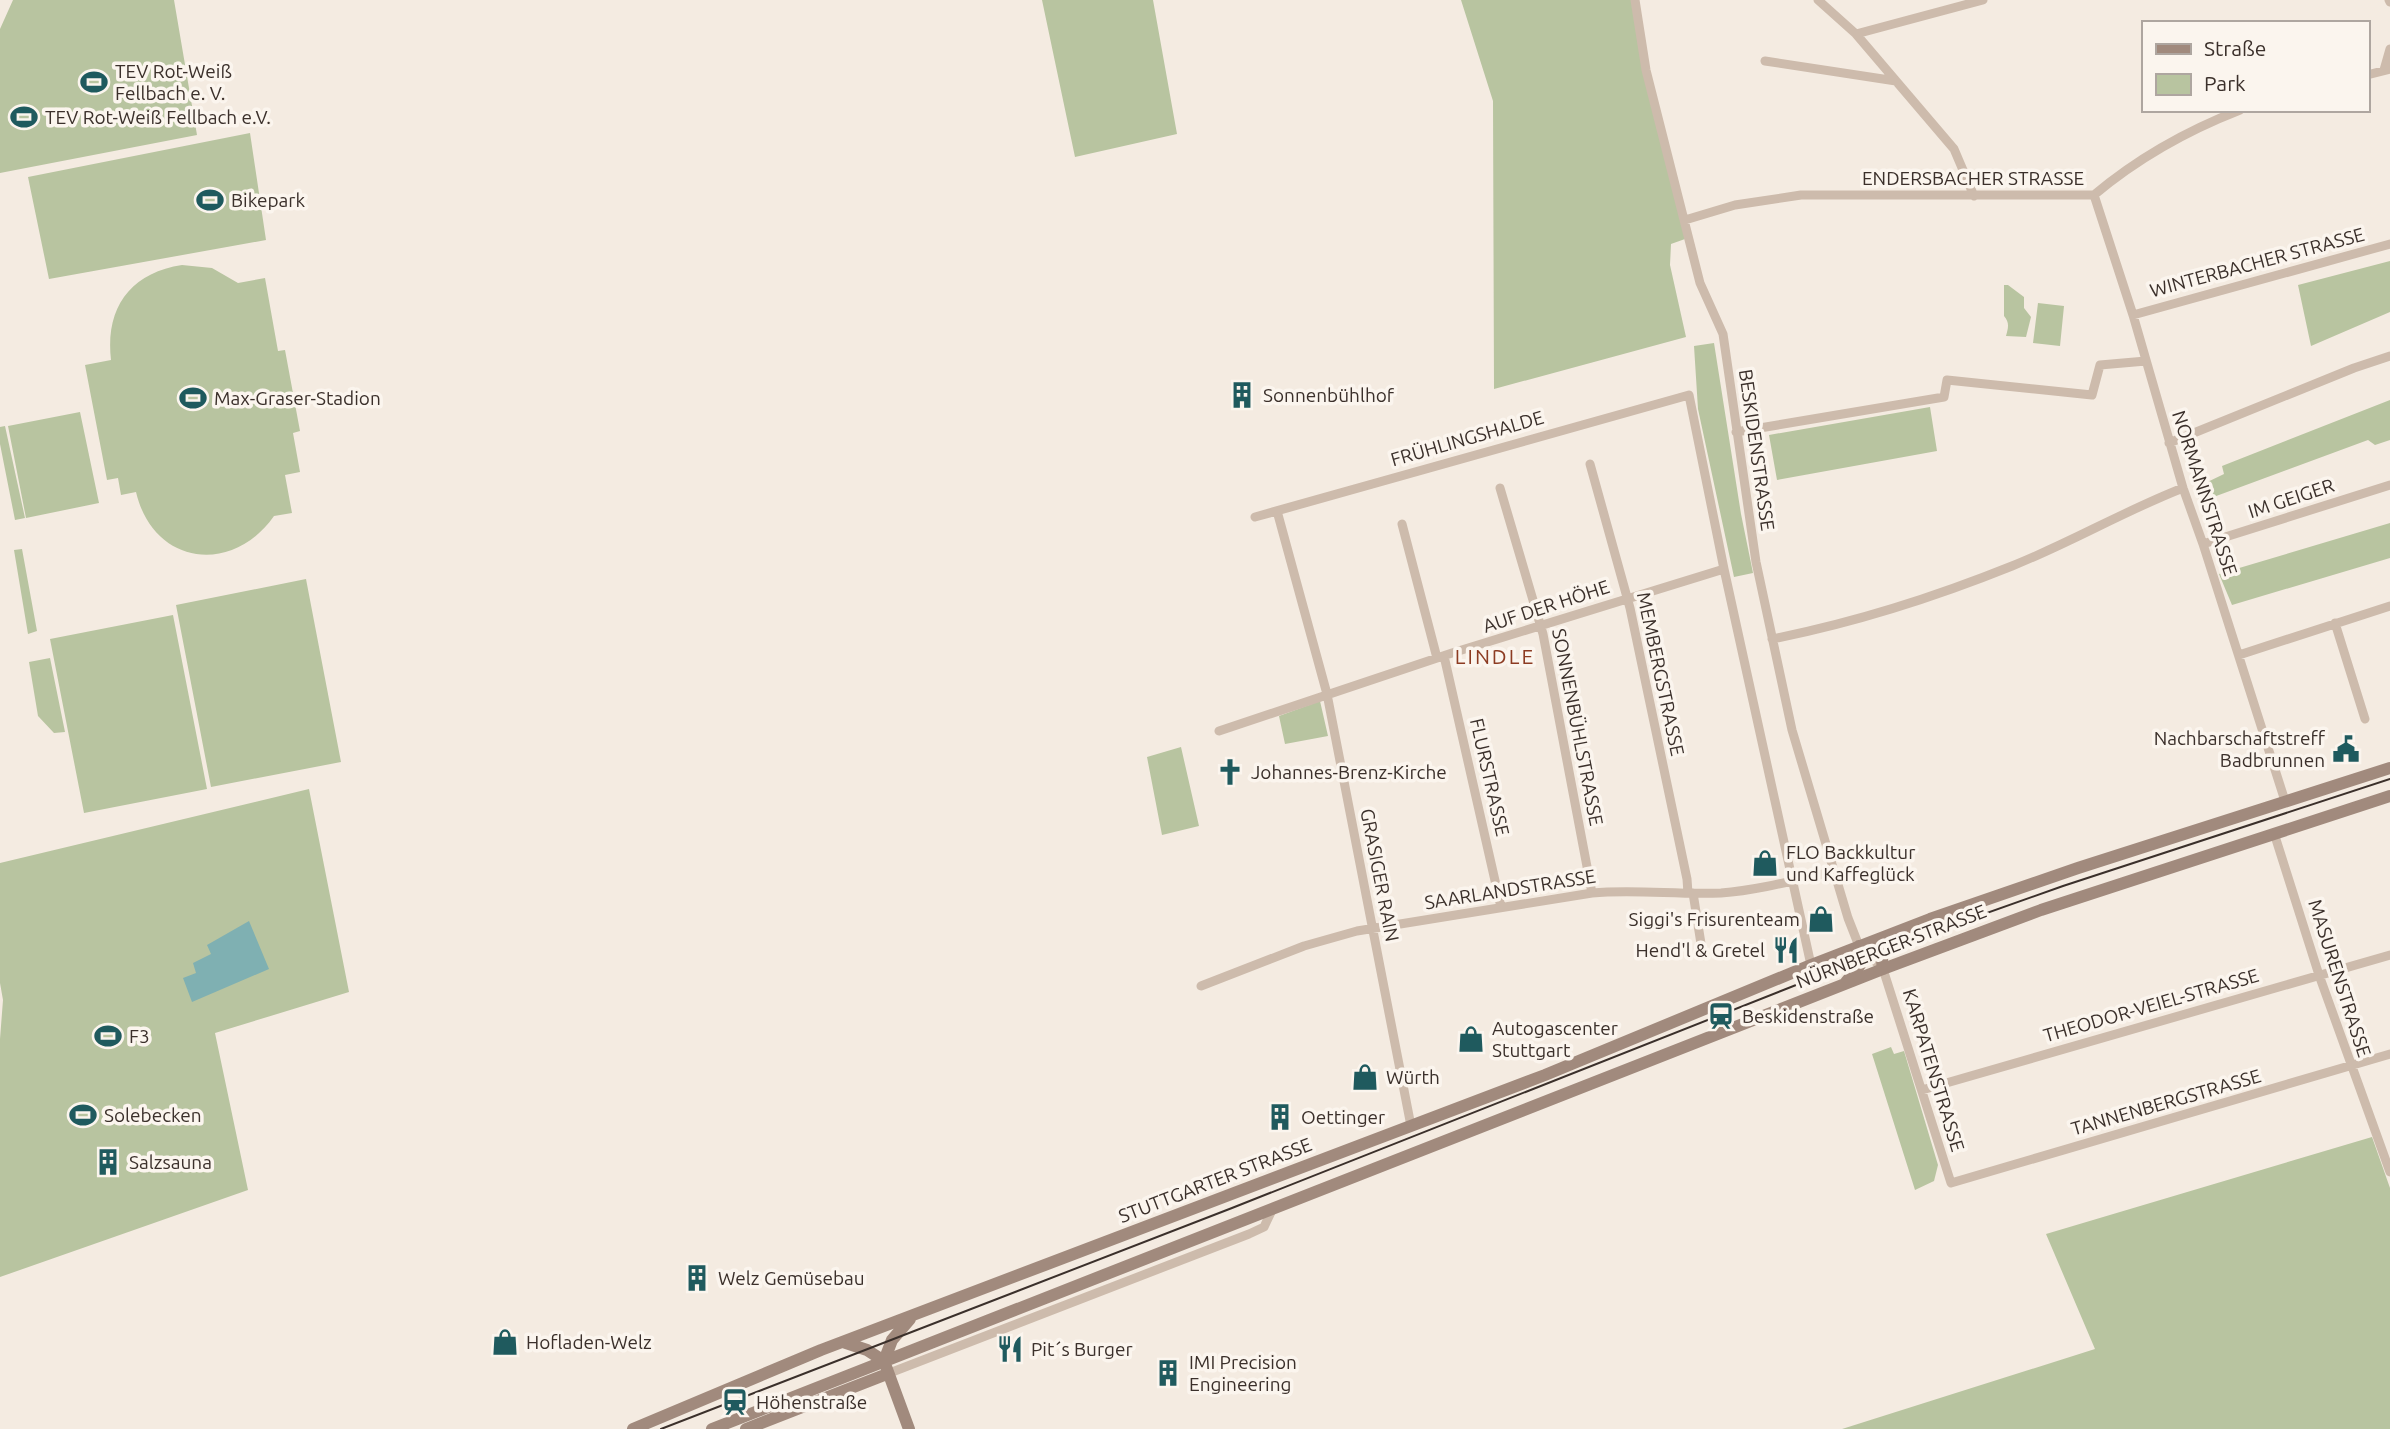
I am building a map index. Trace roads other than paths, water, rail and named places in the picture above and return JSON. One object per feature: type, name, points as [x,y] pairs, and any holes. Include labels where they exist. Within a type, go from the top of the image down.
[{"type":"main road","name":"NÜRNBERGER STRASSE","points":[[1811,965],[2078,868],[2390,768]]},
{"type":"main road","name":"NÜRNBERGER STRASSE","points":[[886,1368],[1273,1208],[1883,969],[2041,910],[2390,796]]},
{"type":"main road","points":[[1883,969],[1882,951],[1899,931]]},
{"type":"main road","points":[[1842,985],[1857,972],[1860,965],[1859,946]]},
{"type":"main road","name":"STUTTGARTER STRASSE","points":[[633,1429],[843,1342],[1545,1075],[1811,965]]},
{"type":"main road","points":[[886,1368],[892,1340],[913,1316]]},
{"type":"main road","points":[[843,1342],[867,1350],[886,1368],[909,1429]]},
{"type":"main road","points":[[712,1429],[886,1368]]},
{"type":"main road","points":[[746,1429],[886,1368]]},
{"type":"street","name":"BESKIDENSTRASSE","points":[[1635,0],[1646,70],[1700,283],[1723,334],[1756,562],[1791,730],[1832,872],[1859,946]]},
{"type":"street","points":[[1818,0],[1856,34],[1954,149],[1975,196]]},
{"type":"street","points":[[1856,34],[1983,0]]},
{"type":"street","points":[[2369,74],[2387,70],[2390,50]]},
{"type":"street","points":[[1765,61],[1896,81]]},
{"type":"street","name":"ENDERSBACHER STRASSE","points":[[1685,220],[1735,205],[1801,195],[2094,195],[2118,175],[2166,143],[2203,124],[2235,112]]},
{"type":"street","name":"NORMANNSTRASSE","points":[[2094,195],[2133,315],[2183,488],[2285,801]]},
{"type":"street","name":"WINTERBACHER STRASSE","points":[[2133,315],[2390,244]]},
{"type":"street","points":[[2169,443],[2390,356]]},
{"type":"street","points":[[1736,432],[1944,397],[1947,380],[2092,395],[2100,365],[2146,361]]},
{"type":"street","name":"FRÜHLINGSHALDE","points":[[1255,517],[1689,395],[1724,569]]},
{"type":"street","name":"MEMBERGSTRASSE","points":[[1590,464],[1628,598],[1702,950]]},
{"type":"street","name":"IM GEIGER","points":[[2203,544],[2390,485]]},
{"type":"street","name":"SONNENBÜHLSTRASSE","points":[[1500,488],[1540,625],[1592,893]]},
{"type":"street","points":[[1772,639],[1900,606],[1955,588],[2063,544],[2183,488]]},
{"type":"street","name":"GRASIGER RAIN","points":[[1277,511],[1327,694],[1411,1126]]},
{"type":"street","name":"FLURSTRASSE","points":[[1402,524],[1441,657],[1501,907]]},
{"type":"street","points":[[1724,569],[1811,965]]},
{"type":"street","name":"AUF DER HÖHE","points":[[1219,731],[1540,625],[1724,569]]},
{"type":"street","points":[[2239,654],[2390,606]]},
{"type":"street","points":[[2335,624],[2365,719]]},
{"type":"street","name":"MASURENSTRASSE","points":[[2274,832],[2319,975],[2390,1172]]},
{"type":"street","name":"SAARLANDSTRASSE","points":[[1201,986],[1304,946],[1357,931],[1592,893],[1623,890],[1690,893],[1752,889],[1832,872]]},
{"type":"street","points":[[1859,946],[1883,969]]},
{"type":"street","name":"THEODOR-VEIEL-STRASSE","points":[[1922,1090],[2390,955]]},
{"type":"street","name":"KARPATENSTRASSE","points":[[1883,969],[1951,1182]]},
{"type":"street","name":"TANNENBERGSTRASSE","points":[[1951,1182],[2390,1054]]},
{"type":"water","points":[[249,921],[269,969],[192,1002],[183,978],[196,973],[193,963],[211,954],[207,945]]},
{"type":"tram line","points":[[661,1429],[1232,1208],[1905,942],[2063,886],[2390,779]]},
{"type":"place","name":"TEV Rot-Weiß Fellbach e. V.","points":[[94,82]]},
{"type":"place","name":"TEV Rot-Weiß Fellbach e.V.","points":[[24,117]]},
{"type":"place","name":"Bikepark","points":[[210,200]]},
{"type":"place","name":"Sonnenbühlhof","points":[[1242,395]]},
{"type":"place","name":"Max-Graser-Stadion","points":[[193,398]]},
{"type":"place","name":"Nachbarschaftstreff Badbrunnen","points":[[2346,749]]},
{"type":"place","name":"Johannes-Brenz-Kirche","points":[[1230,772]]},
{"type":"place","name":"FLO Backkultur und Kaffeglück","points":[[1765,863]]},
{"type":"place","name":"Siggi's Frisurenteam","points":[[1821,919]]},
{"type":"place","name":"Hend'l & Gretel","points":[[1786,950]]},
{"type":"place","name":"Beskidenstraße","points":[[1721,1016]]},
{"type":"place","name":"F3","points":[[108,1036]]},
{"type":"place","name":"Autogascenter Stuttgart","points":[[1471,1039]]},
{"type":"place","name":"Würth","points":[[1365,1077]]},
{"type":"place","name":"Solebecken","points":[[83,1115]]},
{"type":"place","name":"Oettinger","points":[[1280,1117]]},
{"type":"place","name":"Salzsauna","points":[[108,1162]]},
{"type":"place","name":"Welz Gemüsebau","points":[[697,1278]]},
{"type":"place","name":"Hofladen-Welz","points":[[505,1342]]},
{"type":"place","name":"Pit´s Burger","points":[[1010,1349]]},
{"type":"place","name":"IMI Precision Engineering","points":[[1168,1373]]},
{"type":"place","name":"Höhenstraße","points":[[735,1402]]},
{"type":"district","name":"LINDLE","points":[[1495,656]]}]
